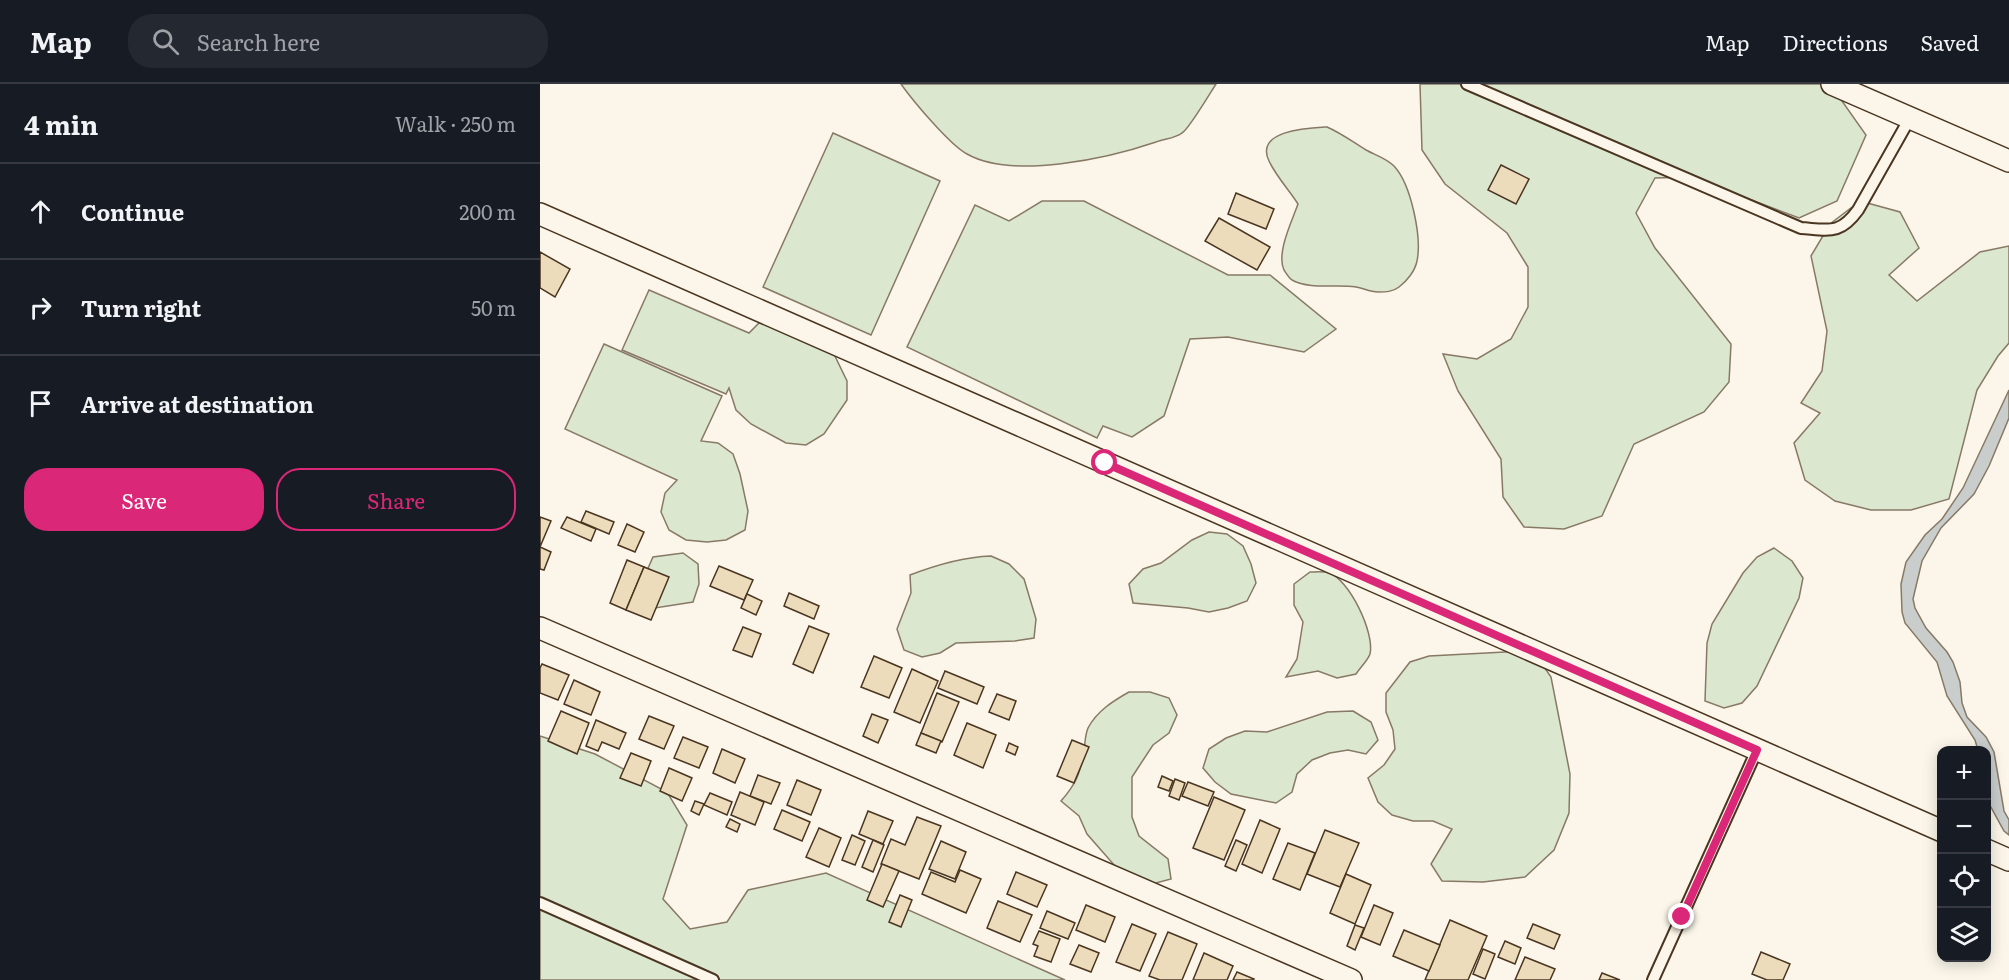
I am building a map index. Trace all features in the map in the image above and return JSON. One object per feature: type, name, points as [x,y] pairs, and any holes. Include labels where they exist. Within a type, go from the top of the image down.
[{"type":"street","points":[[1832,84],[2009,161]]},
{"type":"street","points":[[540,214],[1937,829]]},
{"type":"street","points":[[540,628],[1351,980]]},
{"type":"street","points":[[1991,852],[2009,860]]},
{"type":"lane","points":[[1467,84],[1801,228],[1837,229],[1848,223],[1858,210],[1910,118]]},
{"type":"lane","points":[[1653,980],[1757,750]]},
{"type":"lane","points":[[540,903],[713,980]]},
{"type":"green space","points":[[901,84],[1216,84],[1189,125],[1177,136],[1088,160],[1035,166],[986,162],[967,154],[942,132]]},
{"type":"green space","points":[[1420,84],[1830,84],[1866,135],[1837,201],[1799,218],[1691,177],[1655,178],[1636,213],[1655,248],[1731,344],[1729,382],[1704,412],[1634,444],[1602,516],[1564,529],[1524,527],[1503,497],[1501,459],[1458,391],[1443,354],[1477,359],[1511,339],[1528,307],[1528,267],[1507,233],[1445,184],[1422,150]]},
{"type":"green space","points":[[1327,127],[1391,163],[1405,185],[1414,211],[1418,239],[1417,261],[1413,272],[1394,290],[1378,292],[1348,286],[1307,285],[1292,280],[1284,270],[1283,246],[1298,204],[1272,167],[1266,151],[1269,143],[1286,133]]},
{"type":"green space","points":[[833,133],[940,181],[871,335],[763,287]]},
{"type":"green space","points":[[1042,201],[1084,201],[1228,275],[1270,275],[1336,329],[1304,352],[1228,337],[1190,339],[1164,416],[1132,437],[1103,426],[1097,438],[907,347],[975,205],[1009,221]]},
{"type":"green space","points":[[1860,201],[1900,212],[1919,248],[1889,275],[1917,301],[1980,252],[2009,246],[2009,343],[1977,390],[1949,499],[1911,510],[1871,510],[1835,501],[1805,480],[1794,443],[1820,413],[1801,403],[1822,371],[1827,331],[1811,256],[1830,224]]},
{"type":"green space","points":[[649,290],[749,333],[759,323],[780,319],[831,348],[847,381],[847,400],[824,434],[806,445],[786,443],[751,424],[736,410],[729,388],[726,394],[622,350]]},
{"type":"green space","points":[[604,344],[722,396],[701,441],[718,443],[733,454],[748,511],[745,530],[726,540],[707,542],[686,540],[669,530],[661,512],[665,493],[677,480],[565,429]]},
{"type":"green space","points":[[1209,532],[1227,534],[1243,546],[1256,583],[1247,601],[1209,612],[1133,603],[1129,584],[1143,569],[1161,563],[1192,540]]},
{"type":"green space","points":[[1774,548],[1792,561],[1803,578],[1799,598],[1757,686],[1742,703],[1724,708],[1705,701],[1707,643],[1712,624],[1743,573],[1757,557]]},
{"type":"green space","points":[[683,553],[698,564],[699,584],[693,602],[655,608],[645,575],[653,557]]},
{"type":"green space","points":[[991,556],[1009,564],[1024,579],[1036,619],[1034,638],[956,643],[940,653],[922,657],[904,650],[897,629],[911,593],[910,575],[950,562]]},
{"type":"green space","points":[[1310,572],[1327,572],[1337,577],[1345,585],[1359,608],[1369,633],[1370,654],[1356,674],[1337,678],[1318,671],[1286,677],[1297,659],[1303,622],[1294,605],[1294,584]]},
{"type":"green space","points":[[1524,651],[1540,661],[1551,677],[1570,774],[1569,813],[1554,850],[1525,877],[1483,882],[1442,881],[1431,864],[1452,829],[1433,821],[1413,821],[1392,815],[1378,802],[1368,778],[1384,765],[1395,749],[1393,730],[1386,712],[1386,693],[1410,662],[1429,656]]},
{"type":"green space","points":[[1129,692],[1150,692],[1169,698],[1177,715],[1169,733],[1153,745],[1132,777],[1132,817],[1139,836],[1168,859],[1171,879],[1152,884],[1115,866],[1087,834],[1079,816],[1061,801],[1074,784],[1079,772],[1088,728],[1106,707]]},
{"type":"green space","points":[[1353,711],[1371,722],[1378,740],[1366,754],[1348,750],[1330,753],[1312,760],[1297,774],[1292,792],[1276,803],[1231,794],[1215,782],[1203,768],[1209,749],[1226,738],[1245,731],[1267,732],[1327,712]]},
{"type":"green space","points":[[540,736],[595,754],[667,792],[687,825],[663,899],[690,929],[727,922],[748,890],[826,873],[1065,980],[540,980]]},
{"type":"shaded area","points":[[2009,390],[2009,418],[1989,466],[1974,494],[1941,528],[1922,561],[1913,599],[1915,608],[1926,628],[1953,662],[1960,682],[1962,703],[1967,717],[1986,737],[1991,746],[1977,746],[1947,696],[1937,662],[1905,623],[1902,612],[1901,584],[1906,562],[1925,535],[1942,519],[1963,488]]},
{"type":"shaded area","points":[[1991,746],[1994,752],[2004,811],[2009,820],[2009,835],[2004,831],[1991,807]]},
{"type":"building","points":[[1501,165],[1529,179],[1516,204],[1488,190]]},
{"type":"building","points":[[1236,193],[1274,209],[1266,229],[1228,214]]},
{"type":"building","points":[[1219,218],[1270,247],[1257,270],[1205,241]]},
{"type":"building","points":[[540,252],[570,269],[555,297],[540,288]]},
{"type":"building","points":[[586,511],[614,522],[609,534],[581,522]]},
{"type":"building","points":[[540,517],[551,521],[540,547]]},
{"type":"building","points":[[567,517],[596,529],[591,541],[561,528]]},
{"type":"building","points":[[627,524],[644,532],[635,552],[618,545]]},
{"type":"building","points":[[540,547],[551,552],[544,570],[540,569]]},
{"type":"building","points":[[627,560],[644,567],[626,610],[610,603]]},
{"type":"building","points":[[719,566],[753,580],[744,600],[710,586]]},
{"type":"building","points":[[644,567],[669,577],[651,620],[626,610]]},
{"type":"building","points":[[789,593],[819,606],[814,619],[784,606]]},
{"type":"building","points":[[747,594],[762,601],[756,615],[741,608]]},
{"type":"building","points":[[809,626],[829,634],[813,673],[793,664]]},
{"type":"building","points":[[743,627],[761,634],[752,657],[733,650]]},
{"type":"building","points":[[874,656],[902,668],[889,698],[861,687]]},
{"type":"building","points":[[542,664],[569,675],[558,700],[540,693]]},
{"type":"building","points":[[912,669],[938,681],[920,723],[894,712]]},
{"type":"building","points":[[945,671],[984,687],[977,704],[938,688]]},
{"type":"building","points":[[574,680],[600,692],[591,715],[564,704]]},
{"type":"building","points":[[937,693],[959,702],[942,742],[921,733]]},
{"type":"building","points":[[997,694],[1016,701],[1009,720],[989,712]]},
{"type":"building","points":[[561,711],[589,723],[577,754],[548,741]]},
{"type":"building","points":[[872,714],[888,720],[878,743],[863,736]]},
{"type":"building","points":[[649,716],[674,726],[664,749],[639,739]]},
{"type":"building","points":[[596,720],[626,733],[619,749],[602,742],[598,751],[586,746]]},
{"type":"building","points":[[967,723],[996,735],[983,768],[954,755]]},
{"type":"building","points":[[921,733],[941,741],[936,753],[916,745]]},
{"type":"building","points":[[683,737],[708,747],[699,768],[674,758]]},
{"type":"building","points":[[1072,740],[1089,747],[1074,783],[1057,776]]},
{"type":"building","points":[[1009,743],[1018,747],[1015,755],[1006,751]]},
{"type":"building","points":[[722,749],[745,759],[735,783],[713,773]]},
{"type":"building","points":[[631,753],[651,761],[641,786],[620,778]]},
{"type":"building","points":[[669,768],[692,778],[682,801],[660,791]]},
{"type":"building","points":[[758,775],[780,783],[771,804],[750,796]]},
{"type":"building","points":[[1162,776],[1173,781],[1169,791],[1158,787]]},
{"type":"building","points":[[1175,779],[1185,783],[1179,800],[1169,796]]},
{"type":"building","points":[[797,780],[821,790],[811,815],[787,805]]},
{"type":"building","points":[[1188,782],[1214,792],[1208,806],[1182,796]]},
{"type":"building","points":[[740,792],[764,802],[755,825],[731,815]]},
{"type":"building","points":[[710,793],[732,802],[727,815],[704,805]]},
{"type":"building","points":[[1214,797],[1245,810],[1224,860],[1193,848]]},
{"type":"building","points":[[695,801],[704,804],[699,815],[691,811]]},
{"type":"building","points":[[782,810],[810,822],[802,841],[774,829]]},
{"type":"building","points":[[868,811],[893,821],[883,844],[859,834]]},
{"type":"building","points":[[917,817],[941,826],[919,879],[881,864],[891,839],[905,845]]},
{"type":"building","points":[[730,819],[740,824],[737,832],[726,827]]},
{"type":"building","points":[[1260,820],[1280,829],[1262,873],[1242,864]]},
{"type":"building","points":[[819,828],[841,838],[829,867],[806,857]]},
{"type":"building","points":[[1325,830],[1359,843],[1340,887],[1307,874]]},
{"type":"building","points":[[852,835],[865,841],[855,865],[842,860]]},
{"type":"building","points":[[873,840],[884,845],[873,872],[862,867]]},
{"type":"building","points":[[1236,840],[1247,845],[1236,871],[1225,866]]},
{"type":"building","points":[[941,841],[966,852],[955,879],[929,869]]},
{"type":"building","points":[[1288,843],[1315,853],[1300,890],[1273,879]]},
{"type":"building","points":[[882,864],[899,871],[883,907],[867,900]]},
{"type":"building","points":[[960,870],[981,879],[966,913],[922,894],[931,872],[955,882]]},
{"type":"building","points":[[1016,872],[1047,885],[1037,907],[1007,894]]},
{"type":"building","points":[[1346,874],[1371,885],[1355,924],[1330,913]]},
{"type":"building","points":[[900,895],[912,900],[901,927],[889,922]]},
{"type":"building","points":[[998,901],[1032,915],[1020,942],[987,928]]},
{"type":"building","points":[[1086,905],[1115,917],[1105,942],[1076,930]]},
{"type":"building","points":[[1374,905],[1393,913],[1380,945],[1361,937]]},
{"type":"building","points":[[1047,911],[1075,923],[1068,939],[1040,928]]},
{"type":"building","points":[[1450,920],[1487,936],[1468,980],[1425,980]]},
{"type":"building","points":[[1132,924],[1156,934],[1140,971],[1116,962]]},
{"type":"building","points":[[1533,924],[1560,935],[1554,949],[1527,938]]},
{"type":"building","points":[[1355,925],[1364,928],[1355,950],[1347,946]]},
{"type":"building","points":[[1404,930],[1440,945],[1429,971],[1393,956]]},
{"type":"building","points":[[1039,931],[1060,939],[1051,962],[1034,956],[1038,946],[1033,944]]},
{"type":"building","points":[[1168,932],[1197,944],[1182,980],[1160,980],[1149,976]]},
{"type":"building","points":[[1505,941],[1521,948],[1515,964],[1498,957]]},
{"type":"building","points":[[1079,945],[1099,953],[1091,972],[1070,964]]},
{"type":"building","points":[[1483,949],[1495,954],[1485,979],[1473,974]]},
{"type":"building","points":[[1761,952],[1790,964],[1783,980],[1767,980],[1752,974]]},
{"type":"building","points":[[1204,953],[1233,966],[1227,980],[1193,980]]},
{"type":"building","points":[[1525,957],[1555,969],[1550,980],[1515,980]]},
{"type":"building","points":[[1237,972],[1254,979],[1233,980]]},
{"type":"building","points":[[1602,973],[1620,980],[1599,980]]},
{"type":"route","points":[[1105,463],[1757,750],[1682,917]]}]
